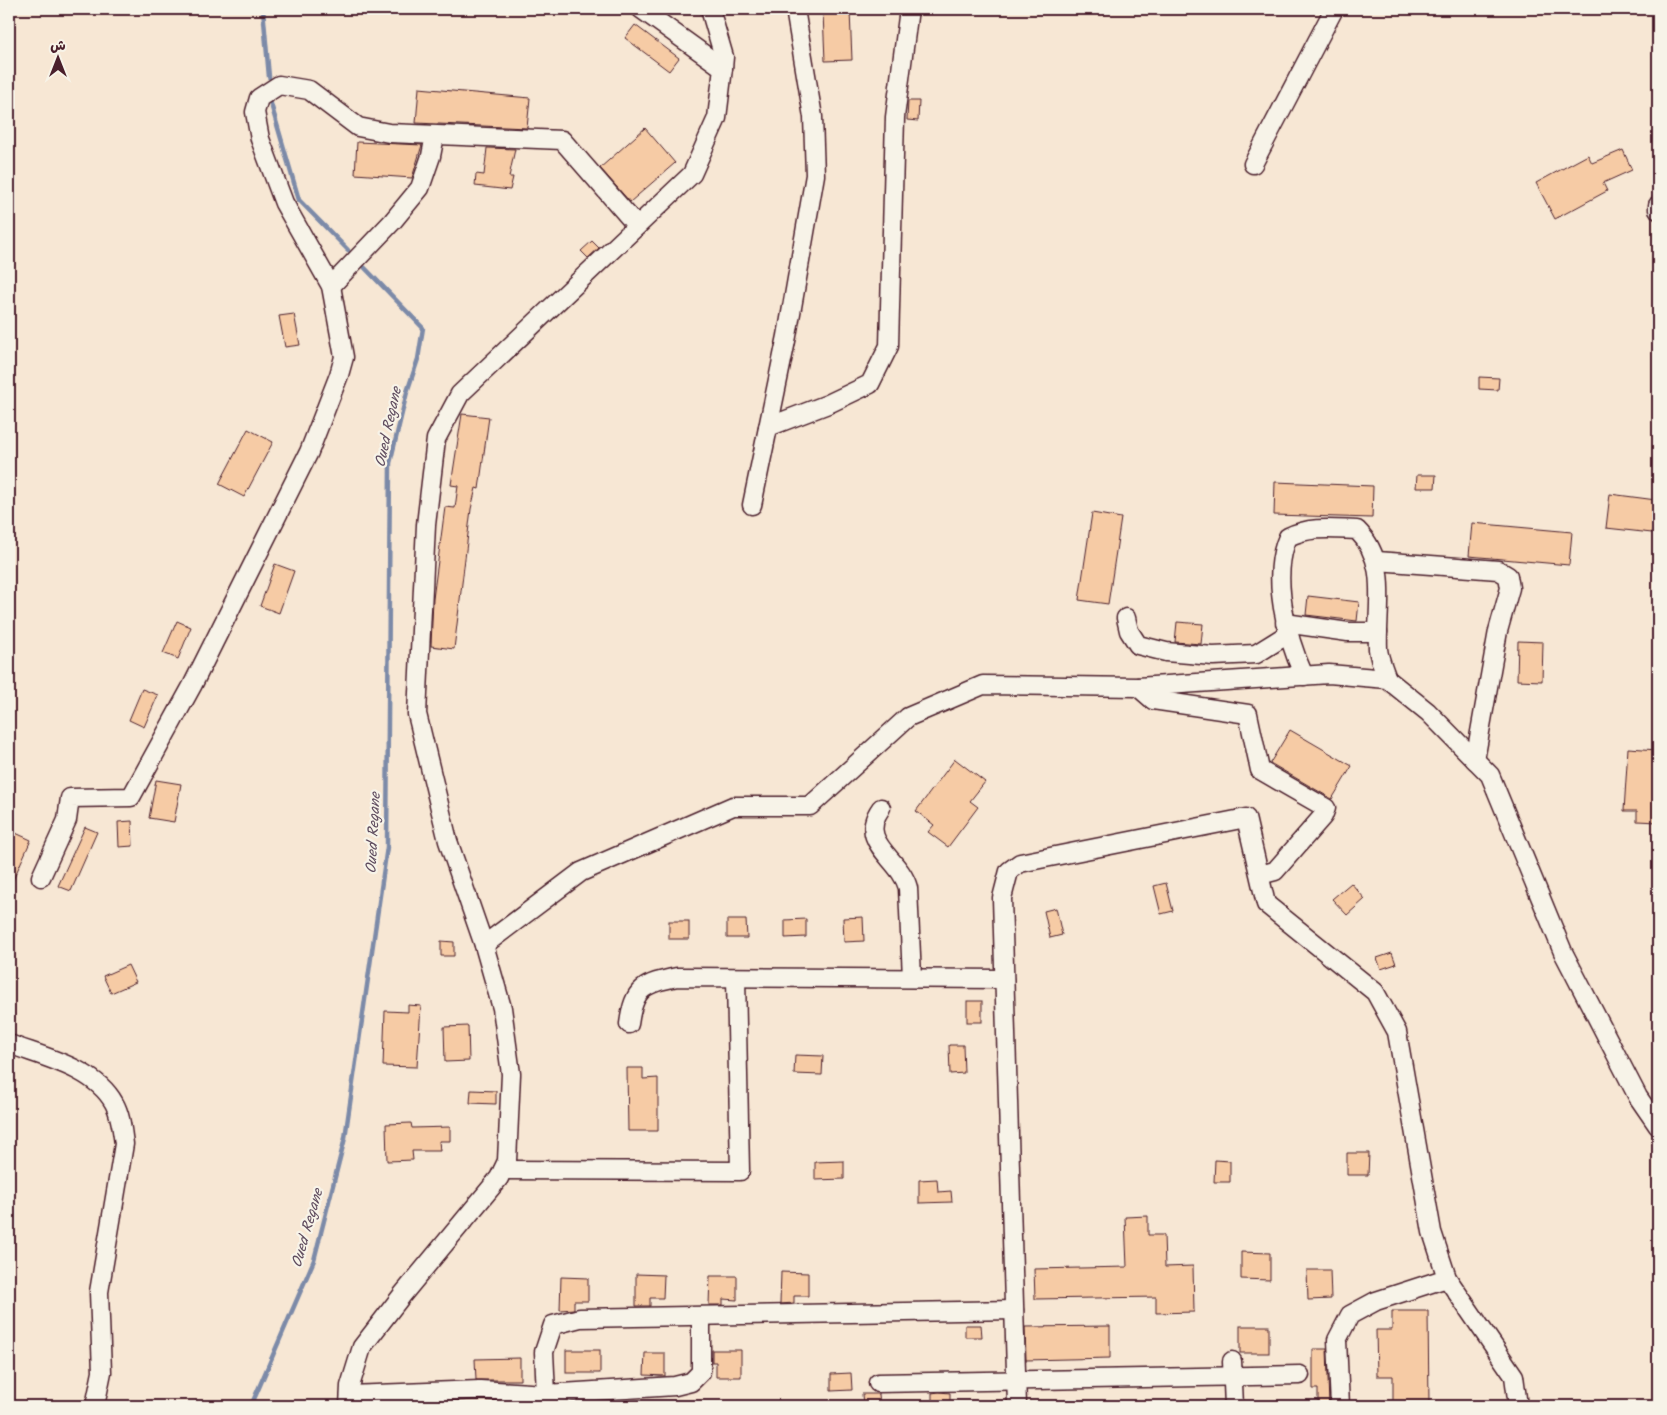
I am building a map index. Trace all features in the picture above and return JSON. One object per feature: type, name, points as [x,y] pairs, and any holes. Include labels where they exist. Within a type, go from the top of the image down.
[{"type":"lane","points":[[641,9],[722,68]]},
{"type":"lane","points":[[701,1316],[701,1372],[691,1382],[675,1386],[546,1394],[480,1390],[349,1400],[350,1386],[362,1347],[403,1294],[499,1178],[507,1161],[511,1074],[502,1008],[484,945],[448,841],[417,714],[426,525],[436,439],[460,394],[692,174],[717,118],[724,57],[710,9]]},
{"type":"lane","points":[[752,506],[792,310],[815,175],[812,118],[795,9]]},
{"type":"lane","points":[[768,427],[828,404],[870,384],[889,346],[894,117],[909,9]]},
{"type":"lane","points":[[1252,164],[1334,9]]},
{"type":"lane","points":[[41,877],[67,820],[70,798],[131,797],[192,686],[309,452],[339,376],[344,357],[331,286],[284,203],[268,164],[255,112],[258,98],[279,84],[309,90],[358,127],[389,133],[562,140],[637,226]]},
{"type":"lane","points":[[331,286],[392,222],[420,188],[432,156],[435,135]]},
{"type":"lane","points":[[1658,205],[1658,210]]},
{"type":"lane","points":[[1304,676],[1286,628],[1282,550],[1288,537],[1305,529],[1357,530],[1366,539],[1377,561],[1378,652],[1387,679],[1428,712],[1490,775],[1563,952],[1638,1097],[1658,1126]]},
{"type":"lane","points":[[1377,561],[1498,570],[1508,576],[1510,588],[1498,631],[1475,760]]},
{"type":"lane","points":[[1126,618],[1129,631],[1138,645],[1166,652],[1213,656],[1256,654],[1286,628],[1378,632]]},
{"type":"lane","points":[[484,945],[581,872],[733,806],[810,806],[908,717],[983,685],[1138,687],[1330,674],[1387,679]]},
{"type":"lane","points":[[1138,687],[1153,700],[1248,714],[1260,770],[1326,808],[1323,816],[1274,871],[1260,875]]},
{"type":"lane","points":[[882,808],[873,820],[873,834],[906,878],[912,978]]},
{"type":"lane","points":[[1017,1406],[1002,898],[1009,871],[1020,863],[1246,818],[1266,904],[1375,992],[1397,1032],[1432,1232],[1447,1278],[1514,1376],[1518,1406]]},
{"type":"lane","points":[[629,1024],[631,1008],[636,996],[648,984],[677,977],[1004,979]]},
{"type":"lane","points":[[503,1170],[740,1171],[736,978]]},
{"type":"lane","points":[[9,1044],[84,1073],[107,1092],[115,1104],[121,1122],[124,1144],[99,1292],[102,1372],[95,1406]]},
{"type":"lane","points":[[1340,1406],[1337,1340],[1350,1315],[1376,1301],[1447,1278]]},
{"type":"lane","points":[[546,1394],[544,1352],[553,1325],[580,1318],[1014,1310]]},
{"type":"lane","points":[[1232,1369],[1234,1406]]},
{"type":"lane","points":[[878,1383],[1016,1381],[1232,1369],[1300,1375]]},
{"type":"building","points":[[850,11],[852,60],[825,61],[823,12]]},
{"type":"building","points":[[635,25],[679,58],[669,71],[625,38]]},
{"type":"building","points":[[419,88],[530,98],[527,128],[416,123]]},
{"type":"building","points":[[908,101],[919,101],[918,121],[907,120]]},
{"type":"building","points":[[645,128],[675,163],[630,202],[600,168]]},
{"type":"building","points":[[357,142],[422,145],[412,178],[355,174]]},
{"type":"building","points":[[487,148],[515,149],[509,177],[513,177],[510,190],[475,186],[476,174],[484,175]]},
{"type":"building","points":[[1623,150],[1632,170],[1603,183],[1607,191],[1555,219],[1536,183],[1588,155],[1592,163]]},
{"type":"building","points":[[592,241],[599,248],[588,258],[581,251]]},
{"type":"building","points":[[294,314],[300,345],[285,347],[279,316]]},
{"type":"building","points":[[1479,377],[1499,378],[1498,390],[1479,389]]},
{"type":"building","points":[[462,414],[489,417],[479,489],[476,488],[471,509],[454,649],[431,646],[433,599],[445,507],[455,508],[458,486],[451,485]]},
{"type":"building","points":[[248,429],[273,442],[244,497],[219,484]]},
{"type":"building","points":[[1417,475],[1436,475],[1435,488],[1416,488]]},
{"type":"building","points":[[1275,482],[1373,486],[1372,518],[1274,515]]},
{"type":"building","points":[[1610,494],[1656,500],[1652,533],[1606,528]]},
{"type":"building","points":[[1092,513],[1121,518],[1108,604],[1079,600]]},
{"type":"building","points":[[1472,523],[1572,532],[1569,565],[1469,556]]},
{"type":"building","points":[[275,564],[294,571],[279,613],[260,606]]},
{"type":"building","points":[[1308,596],[1359,602],[1357,621],[1306,615]]},
{"type":"building","points":[[177,621],[191,627],[178,659],[163,653]]},
{"type":"building","points":[[1177,622],[1203,624],[1201,644],[1175,642]]},
{"type":"building","points":[[1518,641],[1543,642],[1542,681],[1517,680]]},
{"type":"building","points":[[142,689],[158,695],[144,727],[129,720]]},
{"type":"building","points":[[1290,730],[1352,766],[1332,799],[1270,763]]},
{"type":"building","points":[[1628,748],[1658,750],[1658,822],[1637,821],[1637,811],[1624,811]]},
{"type":"building","points":[[955,759],[985,782],[970,801],[978,807],[948,847],[928,832],[934,825],[916,811]]},
{"type":"building","points":[[156,780],[181,784],[174,822],[149,818]]},
{"type":"building","points":[[132,821],[133,846],[119,847],[118,822]]},
{"type":"building","points":[[85,827],[97,832],[71,891],[58,886]]},
{"type":"building","points":[[9,830],[31,840],[9,889]]},
{"type":"building","points":[[1166,883],[1173,911],[1161,914],[1154,886]]},
{"type":"building","points":[[1351,883],[1365,899],[1347,915],[1332,899]]},
{"type":"building","points":[[1056,908],[1062,935],[1050,938],[1044,911]]},
{"type":"building","points":[[863,917],[864,941],[844,942],[843,918]]},
{"type":"building","points":[[806,919],[806,937],[785,938],[785,920]]},
{"type":"building","points":[[727,920],[746,920],[747,938],[727,938]]},
{"type":"building","points":[[669,921],[689,921],[689,939],[669,939]]},
{"type":"building","points":[[441,941],[454,942],[454,956],[441,956]]},
{"type":"building","points":[[1392,953],[1396,964],[1381,969],[1377,958]]},
{"type":"building","points":[[128,965],[136,982],[111,993],[103,976]]},
{"type":"building","points":[[967,1001],[982,1001],[982,1022],[967,1022]]},
{"type":"building","points":[[408,1005],[421,1006],[417,1067],[383,1066],[385,1011],[408,1012]]},
{"type":"building","points":[[468,1026],[469,1061],[445,1062],[444,1027]]},
{"type":"building","points":[[949,1045],[963,1045],[964,1073],[950,1074]]},
{"type":"building","points":[[795,1055],[823,1056],[822,1075],[794,1074]]},
{"type":"building","points":[[627,1068],[643,1068],[643,1079],[658,1078],[658,1131],[628,1131]]},
{"type":"building","points":[[471,1090],[496,1091],[496,1104],[470,1103]]},
{"type":"building","points":[[411,1123],[412,1128],[450,1127],[450,1141],[439,1141],[440,1151],[412,1151],[413,1160],[387,1161],[386,1124]]},
{"type":"building","points":[[1347,1153],[1369,1153],[1368,1175],[1347,1175]]},
{"type":"building","points":[[1215,1160],[1230,1161],[1230,1182],[1214,1182]]},
{"type":"building","points":[[844,1161],[844,1179],[815,1180],[815,1162]]},
{"type":"building","points":[[937,1179],[938,1192],[951,1191],[952,1202],[919,1203],[919,1180]]},
{"type":"building","points":[[1148,1216],[1148,1235],[1164,1235],[1165,1267],[1193,1266],[1194,1312],[1156,1313],[1156,1297],[1035,1299],[1034,1269],[1127,1267],[1125,1217]]},
{"type":"building","points":[[1241,1252],[1270,1253],[1270,1280],[1241,1279]]},
{"type":"building","points":[[1307,1270],[1330,1270],[1331,1299],[1308,1300]]},
{"type":"building","points":[[781,1272],[808,1273],[808,1296],[794,1296],[794,1303],[780,1304]]},
{"type":"building","points":[[636,1274],[664,1275],[663,1298],[650,1298],[650,1306],[636,1306]]},
{"type":"building","points":[[710,1276],[737,1276],[737,1300],[723,1299],[723,1305],[709,1305]]},
{"type":"building","points":[[561,1277],[588,1278],[588,1301],[574,1301],[574,1309],[560,1310]]},
{"type":"building","points":[[1392,1311],[1428,1311],[1429,1406],[1393,1406],[1393,1376],[1377,1376],[1376,1330],[1392,1330]]},
{"type":"building","points":[[965,1325],[981,1325],[982,1337],[965,1337]]},
{"type":"building","points":[[1110,1326],[1110,1358],[1026,1360],[1025,1327]]},
{"type":"building","points":[[1240,1326],[1269,1326],[1269,1353],[1240,1353]]},
{"type":"building","points":[[1313,1349],[1327,1349],[1329,1406],[1318,1406],[1318,1389],[1313,1389]]},
{"type":"building","points":[[566,1350],[600,1350],[600,1373],[566,1373]]},
{"type":"building","points":[[712,1350],[741,1350],[741,1377],[716,1377],[716,1362],[712,1362]]},
{"type":"building","points":[[645,1353],[665,1353],[665,1376],[644,1375]]},
{"type":"building","points":[[520,1358],[520,1380],[476,1380],[475,1359]]},
{"type":"building","points":[[851,1373],[852,1390],[831,1391],[831,1374]]},
{"type":"building","points":[[932,1393],[950,1393],[950,1406],[932,1406]]},
{"type":"building","points":[[862,1394],[879,1394],[880,1406],[863,1406]]},
{"type":"waterway","name":"Oued Regane","points":[[263,9],[269,77]]},
{"type":"waterway","name":"Oued Regane","points":[[271,104],[299,200],[348,250]]},
{"type":"waterway","name":"Oued Regane","points":[[251,1406],[314,1260],[345,1138],[387,847],[390,463],[407,392],[418,359],[423,328],[365,268]]}]
